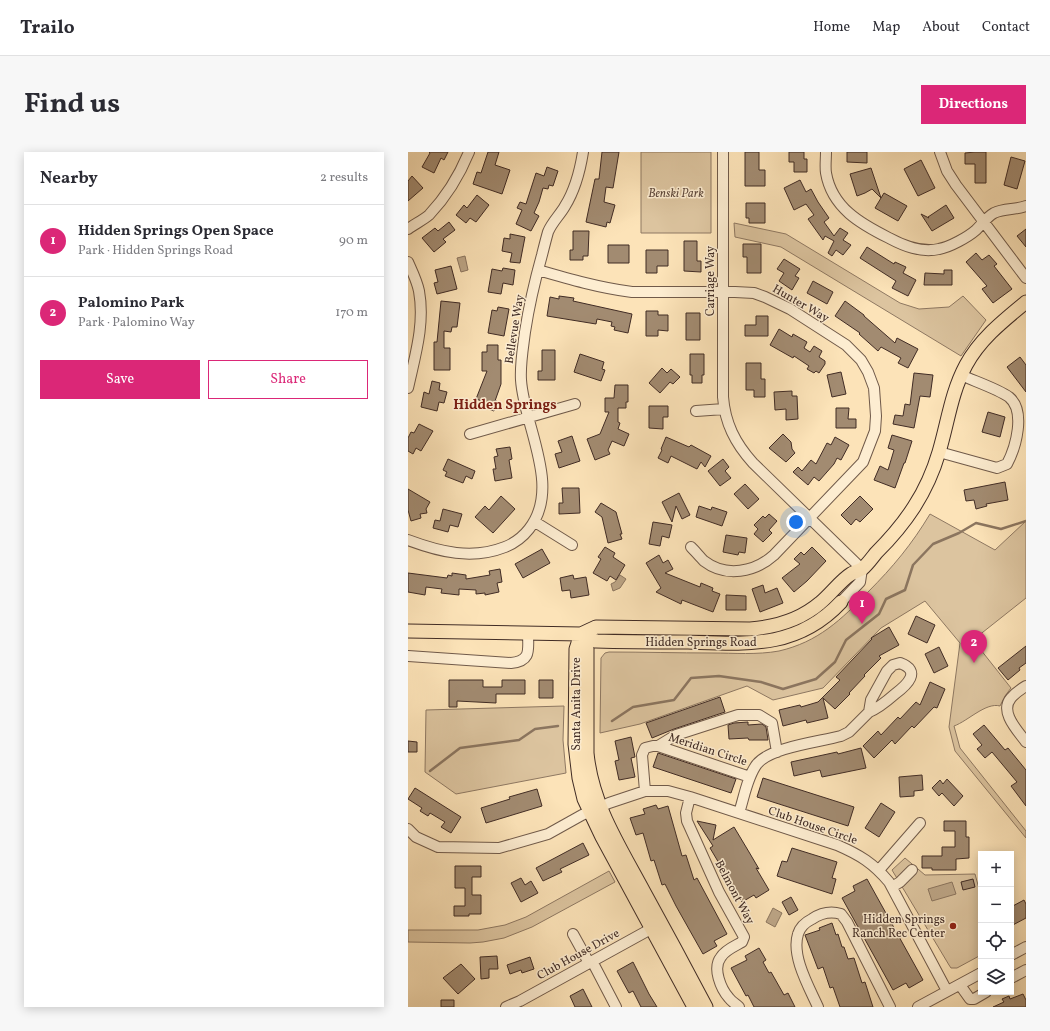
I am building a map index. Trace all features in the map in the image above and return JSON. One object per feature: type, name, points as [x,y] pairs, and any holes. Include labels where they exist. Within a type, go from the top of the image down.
[{"type":"main road","name":"Hidden Springs Road","points":[[581,634],[596,627],[750,629],[775,626],[795,619],[820,604],[851,574],[862,569],[906,520],[926,486],[939,452],[951,402],[961,375],[971,356],[988,335],[1026,302]]},
{"type":"main road","name":"Hidden Springs Road","points":[[408,631],[581,634],[596,641],[725,643],[768,641],[785,638],[811,627],[827,616],[841,602]]},
{"type":"main road","name":"Santa Anita Drive","points":[[581,634],[587,649],[586,741],[588,768],[595,794],[595,809],[612,832],[694,1007]]},
{"type":"main road","name":"Santa Anita Drive","points":[[656,926],[706,1007]]},
{"type":"street","points":[[408,229],[428,215],[444,195],[463,166],[469,152]]},
{"type":"street","name":"Bellevue Way","points":[[408,540],[453,553],[469,554],[488,552],[513,544],[522,537],[534,522],[542,499],[542,479],[527,417],[521,381],[521,364],[525,332],[538,270],[549,231],[566,206],[574,189],[583,152]]},
{"type":"street","name":"Carriage Way","points":[[723,152],[724,409],[726,420],[731,432],[743,451],[753,462],[862,569]]},
{"type":"street","points":[[826,152],[826,173],[837,200],[843,208],[863,225],[900,244],[926,250],[938,250],[950,246],[975,231],[992,214],[999,211],[1018,209],[1026,206]]},
{"type":"street","points":[[940,152],[956,186],[1026,278]]},
{"type":"street","points":[[408,262],[418,290],[420,327],[418,344],[408,388]]},
{"type":"street","name":"Hunter Way","points":[[538,270],[614,290],[632,292],[754,293],[775,301],[846,345],[860,360],[868,372],[874,388],[876,416],[875,431],[863,462],[768,561],[749,570],[719,569],[704,561],[691,547]]},
{"type":"street","points":[[939,452],[981,465],[997,468],[1007,464],[1015,444],[1019,426],[1019,413],[1010,397],[961,375]]},
{"type":"street","points":[[470,434],[575,404]]},
{"type":"street","points":[[696,411],[724,409]]},
{"type":"street","points":[[534,522],[572,545]]},
{"type":"street","name":"Hidden Springs Road","points":[[841,602],[860,582],[862,569]]},
{"type":"street","points":[[408,656],[512,663],[519,662],[525,658],[528,653],[528,633]]},
{"type":"street","points":[[739,813],[750,777],[764,757],[777,752],[841,736],[848,732],[869,712],[880,707],[907,684],[911,678],[911,672],[907,666],[900,663],[893,665],[888,670],[871,700],[869,712]]},
{"type":"street","points":[[1026,686],[1010,698],[1008,708],[1008,714],[1012,724],[1026,742]]},
{"type":"street","name":"Meridian Circle","points":[[658,746],[676,735],[738,715],[759,716],[772,723],[777,752]]},
{"type":"street","name":"Meridian Circle","points":[[645,791],[642,751],[648,747],[658,746],[750,777]]},
{"type":"street","name":"Club House Circle","points":[[408,829],[416,837],[438,847],[499,848],[548,834],[595,809],[645,791],[668,791],[690,797],[837,845],[860,855],[879,870],[892,887],[947,991]]},
{"type":"street","name":"Belmont Way","points":[[690,797],[686,813],[686,821],[718,892],[744,937],[742,942],[724,952],[719,958],[718,963],[719,978],[723,988],[729,998],[739,1007]]},
{"type":"street","points":[[879,870],[920,823]]},
{"type":"street","points":[[892,887],[900,882],[912,870]]},
{"type":"street","points":[[818,1007],[799,962],[796,942],[798,933],[804,924],[816,916],[830,912],[842,914],[890,1007]]},
{"type":"street","name":"Club House Drive","points":[[506,1007],[656,926]]},
{"type":"street","points":[[573,934],[616,1007]]},
{"type":"street","points":[[1014,953],[1026,946]]},
{"type":"street","points":[[1014,976],[1026,970]]},
{"type":"street","points":[[918,1007],[978,975]]},
{"type":"street","points":[[960,985],[970,999],[974,999],[981,995]]},
{"type":"green space","name":"Benski Park","points":[[641,152],[711,152],[711,233],[641,233]]},
{"type":"green space","points":[[734,223],[786,234],[900,303],[919,309],[949,307],[963,296],[986,320],[961,356],[781,247],[735,237]]},
{"type":"green space","points":[[930,514],[995,550],[1026,521],[1026,598],[973,640],[1011,688],[1000,706],[983,709],[954,726],[960,748],[1026,831],[1026,838],[955,751],[949,727],[960,643],[925,601],[881,628],[823,688],[773,700],[747,686],[640,724],[600,733],[601,658],[605,653],[746,654],[779,651],[806,642],[828,629],[838,621],[877,583],[909,545]]},
{"type":"green space","points":[[564,706],[563,740],[566,773],[456,794],[425,772],[426,710]]},
{"type":"green space","name":"Hidden Springs Ranch Rec Center","points":[[905,858],[925,875],[975,874],[978,885],[978,957],[957,968],[951,968],[892,870]]},
{"type":"green space","points":[[609,871],[615,882],[532,927],[504,938],[470,943],[408,942],[408,930],[478,930],[505,925],[526,917]]},
{"type":"shaded area","points":[[465,256],[468,270],[461,272],[457,258]]},
{"type":"shaded area","points":[[620,575],[626,579],[620,588],[613,591],[611,584],[615,582]]},
{"type":"shaded area","points":[[952,882],[956,894],[932,901],[928,889]]},
{"type":"shaded area","points":[[773,908],[782,913],[775,927],[766,922]]},
{"type":"building","points":[[429,152],[448,152],[444,160],[441,158],[434,173],[422,167],[430,153]]},
{"type":"building","points":[[488,152],[499,152],[495,165],[510,170],[502,194],[473,184],[477,172],[481,173]]},
{"type":"building","points":[[602,152],[619,152],[613,188],[606,187],[604,202],[615,205],[610,223],[607,222],[606,227],[586,222],[595,179],[599,179]]},
{"type":"building","points":[[745,152],[759,152],[759,170],[765,170],[765,186],[745,186]]},
{"type":"building","points":[[789,152],[804,152],[804,159],[807,159],[807,172],[794,172],[794,162],[789,162]]},
{"type":"building","points":[[847,152],[867,152],[867,163],[847,162]]},
{"type":"building","points":[[986,152],[986,183],[975,183],[975,164],[965,164],[965,153]]},
{"type":"building","points":[[1011,157],[1025,161],[1017,189],[1004,185]]},
{"type":"building","points":[[921,160],[935,188],[918,196],[904,169]]},
{"type":"building","points":[[547,167],[558,171],[553,186],[549,185],[548,189],[543,188],[534,213],[539,216],[531,231],[516,224],[522,210],[517,208],[520,202],[526,204],[536,173],[544,176]]},
{"type":"building","points":[[871,168],[881,198],[872,189],[857,196],[850,174]]},
{"type":"building","points":[[412,176],[423,188],[408,201],[408,181]]},
{"type":"building","points":[[800,180],[806,192],[811,189],[829,218],[824,222],[834,236],[840,228],[848,233],[843,240],[851,245],[843,255],[836,250],[832,256],[828,253],[834,241],[825,236],[823,240],[808,219],[814,215],[806,204],[794,210],[784,188]]},
{"type":"building","points":[[884,193],[907,206],[898,221],[875,208]]},
{"type":"building","points":[[477,195],[489,205],[476,222],[470,218],[466,223],[456,215],[464,205],[467,208]]},
{"type":"building","points":[[746,203],[765,203],[765,223],[749,223],[749,218],[746,218]]},
{"type":"building","points":[[946,205],[954,218],[932,231],[921,214],[929,218],[928,217]]},
{"type":"building","points":[[449,222],[455,230],[443,239],[446,242],[434,252],[422,238],[435,228],[438,231]]},
{"type":"building","points":[[1026,229],[1026,247],[1017,236]]},
{"type":"building","points":[[573,231],[589,231],[588,256],[583,256],[583,260],[570,260],[570,250],[573,250]]},
{"type":"building","points":[[510,234],[525,237],[520,263],[510,262],[512,253],[502,251],[504,238],[510,239]]},
{"type":"building","points":[[684,241],[697,241],[697,261],[701,261],[701,272],[684,271]]},
{"type":"building","points":[[743,244],[761,244],[761,273],[747,273],[747,257],[743,257]]},
{"type":"building","points":[[608,245],[629,245],[629,263],[608,263]]},
{"type":"building","points":[[867,247],[894,264],[895,262],[906,267],[903,273],[916,280],[908,296],[892,288],[896,281],[860,258]]},
{"type":"building","points":[[646,250],[668,250],[668,266],[657,266],[657,273],[646,273]]},
{"type":"building","points":[[976,253],[982,260],[989,255],[997,264],[994,266],[1012,289],[993,303],[982,289],[987,286],[966,262]]},
{"type":"building","points":[[784,259],[800,269],[795,276],[799,278],[792,290],[779,281],[784,273],[777,269]]},
{"type":"building","points":[[451,266],[457,289],[437,294],[434,283],[438,282],[435,270]]},
{"type":"building","points":[[503,268],[515,270],[513,285],[503,283],[501,294],[488,292],[492,269],[502,271]]},
{"type":"building","points":[[944,270],[952,270],[952,285],[924,285],[925,273],[944,274]]},
{"type":"building","points":[[813,281],[833,292],[827,304],[807,293]]},
{"type":"building","points":[[559,296],[574,298],[573,301],[632,314],[628,333],[614,330],[615,327],[611,326],[612,322],[597,319],[596,324],[547,316],[550,297],[559,299]]},
{"type":"building","points":[[441,301],[460,303],[457,327],[452,327],[451,332],[444,331],[444,348],[450,348],[450,370],[434,370],[434,342],[437,342]]},
{"type":"building","points":[[845,301],[864,315],[895,343],[897,338],[918,349],[908,368],[898,363],[901,358],[881,347],[878,351],[859,334],[860,333],[835,316]]},
{"type":"building","points":[[498,307],[509,309],[504,336],[488,333],[492,310],[497,311]]},
{"type":"building","points":[[646,311],[658,311],[658,315],[668,315],[668,331],[658,330],[658,336],[646,336]]},
{"type":"building","points":[[686,313],[700,313],[700,340],[686,340]]},
{"type":"building","points":[[756,316],[768,316],[768,336],[745,336],[745,325],[756,325]]},
{"type":"building","points":[[779,329],[792,337],[793,334],[807,342],[804,348],[810,352],[814,346],[822,351],[819,357],[825,361],[825,364],[819,373],[816,371],[814,373],[807,369],[809,366],[794,356],[793,358],[770,345]]},
{"type":"building","points":[[487,345],[498,345],[498,360],[501,360],[501,384],[495,401],[497,401],[494,411],[480,406],[482,401],[476,399],[487,371],[482,371],[482,352],[487,352]]},
{"type":"building","points":[[542,350],[555,350],[555,380],[538,380],[538,371],[542,371]]},
{"type":"building","points":[[580,354],[604,362],[602,369],[605,370],[601,381],[574,372]]},
{"type":"building","points":[[690,354],[704,354],[704,375],[702,375],[702,383],[692,383],[692,375],[690,375]]},
{"type":"building","points":[[1020,357],[1026,365],[1026,392],[1007,367]]},
{"type":"building","points":[[746,363],[761,363],[761,379],[765,379],[765,397],[754,397],[754,390],[746,390]]},
{"type":"building","points":[[662,368],[667,373],[671,369],[680,377],[673,384],[670,382],[660,393],[649,383]]},
{"type":"building","points":[[841,372],[846,394],[832,397],[827,375]]},
{"type":"building","points":[[914,373],[933,375],[930,397],[920,396],[914,428],[893,424],[895,415],[903,416],[905,404],[910,405]]},
{"type":"building","points":[[432,381],[440,383],[439,390],[447,392],[444,403],[439,402],[437,411],[421,407],[424,392],[429,394]]},
{"type":"building","points":[[615,385],[628,385],[628,402],[626,402],[626,408],[618,408],[618,422],[620,423],[618,429],[629,434],[624,446],[612,441],[608,450],[610,454],[595,460],[587,439],[600,434],[609,412],[605,412],[605,398],[614,398]]},
{"type":"building","points":[[792,391],[792,396],[797,396],[798,419],[786,420],[786,409],[775,410],[774,392]]},
{"type":"building","points":[[649,406],[668,406],[668,417],[663,417],[663,429],[649,428]]},
{"type":"building","points":[[836,408],[849,408],[848,419],[856,419],[856,428],[836,428]]},
{"type":"building","points":[[988,412],[1005,417],[1000,437],[982,432]]},
{"type":"building","points":[[419,424],[433,431],[421,451],[416,448],[413,454],[408,451],[408,438],[411,432],[414,433]]},
{"type":"building","points":[[783,434],[791,442],[792,449],[795,453],[786,462],[769,448]]},
{"type":"building","points":[[892,435],[912,441],[895,488],[874,480],[880,466],[888,470],[894,450],[888,448]]},
{"type":"building","points":[[572,436],[580,461],[559,468],[555,454],[562,452],[558,441]]},
{"type":"building","points":[[666,437],[689,447],[691,445],[711,456],[705,467],[701,462],[697,469],[671,456],[668,463],[658,458]]},
{"type":"building","points":[[835,437],[849,445],[841,460],[837,458],[834,464],[819,481],[814,477],[808,485],[793,472],[798,467],[802,471],[811,460],[816,464],[827,443],[831,445]]},
{"type":"building","points":[[510,447],[512,459],[509,460],[512,478],[495,481],[493,469],[496,469],[494,457],[498,456],[496,449]]},
{"type":"building","points":[[448,459],[475,471],[472,479],[466,476],[463,483],[445,476],[447,472],[443,470]]},
{"type":"building","points":[[723,459],[729,467],[725,471],[731,478],[720,486],[708,471]]},
{"type":"building","points":[[1005,482],[1008,500],[986,504],[987,506],[976,509],[974,500],[966,501],[964,490]]},
{"type":"building","points":[[745,484],[759,499],[748,509],[734,494]]},
{"type":"building","points":[[562,488],[579,488],[580,513],[559,514],[559,503],[563,503]]},
{"type":"building","points":[[408,489],[430,502],[426,509],[427,513],[420,514],[421,518],[411,521],[408,510]]},
{"type":"building","points":[[679,493],[690,515],[682,519],[676,506],[672,522],[662,502]]},
{"type":"building","points":[[501,496],[515,509],[493,533],[475,517],[485,506],[489,510]]},
{"type":"building","points":[[860,496],[873,509],[860,522],[856,519],[851,525],[841,515]]},
{"type":"building","points":[[601,503],[616,512],[622,539],[608,543],[602,517],[595,512]]},
{"type":"building","points":[[699,506],[711,510],[712,507],[727,512],[722,526],[696,517]]},
{"type":"building","points":[[443,509],[462,514],[458,527],[450,525],[448,532],[433,528],[435,520],[440,521]]},
{"type":"building","points":[[769,514],[777,521],[769,530],[772,533],[763,542],[754,534],[758,529],[754,525],[763,516],[765,518]]},
{"type":"building","points":[[653,522],[672,525],[669,538],[662,536],[660,546],[649,544]]},
{"type":"building","points":[[726,535],[747,538],[745,553],[739,552],[738,555],[723,552]]},
{"type":"building","points":[[605,547],[615,553],[613,557],[625,565],[616,580],[610,576],[607,581],[593,573],[601,559],[598,557]]},
{"type":"building","points":[[812,547],[826,561],[794,592],[782,578],[800,564],[794,559],[801,552],[804,555]]},
{"type":"building","points":[[542,549],[550,563],[523,578],[515,564]]},
{"type":"building","points":[[659,555],[663,563],[668,560],[673,569],[665,573],[700,587],[701,583],[713,588],[712,591],[720,594],[713,612],[682,600],[681,604],[656,592],[661,588],[646,563]]},
{"type":"building","points":[[500,569],[502,582],[497,583],[499,592],[485,595],[485,593],[476,594],[476,590],[459,589],[459,595],[441,593],[442,589],[426,587],[425,595],[408,592],[408,573],[447,578],[448,575],[452,576],[452,573],[466,575],[466,579],[490,575],[489,571]]},
{"type":"building","points":[[573,575],[574,579],[586,577],[589,595],[571,598],[570,590],[562,591],[560,578]]},
{"type":"building","points":[[763,585],[765,593],[777,588],[783,603],[760,612],[752,589]]},
{"type":"building","points":[[726,595],[746,596],[746,610],[726,610]]},
{"type":"building","points":[[916,616],[935,625],[927,643],[908,634]]},
{"type":"building","points":[[889,627],[899,645],[879,656],[881,658],[864,675],[865,676],[849,693],[850,694],[835,709],[823,698],[828,718],[807,723],[806,720],[783,726],[779,710],[800,705],[801,707],[818,702],[840,680],[836,677],[872,639],[871,638]]},
{"type":"building","points":[[1026,646],[1026,663],[1008,680],[998,668]]},
{"type":"building","points":[[939,647],[948,666],[934,673],[925,654]]},
{"type":"building","points":[[449,680],[483,680],[483,687],[502,687],[502,680],[525,680],[525,694],[496,694],[496,703],[457,701],[457,707],[449,707]]},
{"type":"building","points":[[539,680],[553,680],[553,698],[539,698]]},
{"type":"building","points":[[930,682],[945,689],[937,708],[934,707],[914,728],[912,726],[895,744],[892,740],[874,758],[863,746],[878,731],[881,735],[898,717],[900,719],[916,702],[920,705]]},
{"type":"building","points":[[720,697],[725,712],[652,738],[646,723]]},
{"type":"building","points":[[748,722],[748,725],[762,724],[766,727],[768,740],[749,740],[748,738],[729,739],[728,725]]},
{"type":"building","points":[[984,725],[1005,750],[1008,748],[1026,770],[1026,806],[1011,786],[1017,782],[992,752],[985,758],[977,749],[982,745],[973,734]]},
{"type":"building","points":[[631,737],[635,757],[631,758],[635,777],[619,780],[615,761],[619,760],[615,741]]},
{"type":"building","points":[[408,741],[417,742],[417,752],[408,752]]},
{"type":"building","points":[[861,748],[866,768],[822,777],[820,770],[794,776],[791,762],[837,752],[838,754]]},
{"type":"building","points":[[658,753],[736,779],[731,793],[653,767]]},
{"type":"building","points":[[922,775],[923,790],[914,791],[914,796],[900,797],[899,777]]},
{"type":"building","points":[[763,778],[854,807],[848,826],[757,797]]},
{"type":"building","points":[[947,779],[963,796],[954,806],[942,793],[939,796],[932,788],[940,780],[943,784]]},
{"type":"building","points":[[415,788],[461,817],[451,833],[441,827],[445,822],[430,813],[428,816],[420,811],[422,808],[408,799]]},
{"type":"building","points":[[537,789],[542,806],[486,823],[481,808],[510,799],[509,797]]},
{"type":"building","points":[[881,803],[895,812],[879,837],[865,828]]},
{"type":"building","points":[[656,805],[658,809],[668,806],[682,856],[686,855],[694,880],[697,878],[727,934],[714,941],[717,946],[703,954],[665,884],[662,885],[654,860],[651,861],[643,833],[636,835],[630,818],[645,814],[643,809]]},
{"type":"building","points":[[697,821],[716,825],[713,840],[734,827],[759,869],[756,868],[769,890],[756,898],[754,895],[742,902],[710,848],[713,846]]},
{"type":"building","points":[[944,821],[966,821],[966,837],[969,837],[969,858],[956,859],[956,870],[932,870],[932,868],[922,868],[922,856],[942,856],[942,847],[955,847],[955,831],[944,831]]},
{"type":"building","points":[[583,843],[589,855],[560,869],[562,872],[543,881],[536,868]]},
{"type":"building","points":[[792,848],[837,862],[832,878],[836,879],[832,894],[777,876],[782,861],[787,862]]},
{"type":"building","points":[[455,866],[481,866],[481,877],[472,877],[472,895],[481,895],[481,914],[454,916],[454,906],[465,906],[465,888],[455,888]]},
{"type":"building","points":[[521,878],[525,885],[531,881],[538,893],[521,902],[511,883]]},
{"type":"building","points":[[867,879],[923,980],[909,988],[906,983],[893,990],[842,898],[855,891],[853,886]]},
{"type":"building","points":[[973,879],[975,887],[963,890],[961,882]]},
{"type":"building","points":[[791,897],[798,910],[789,915],[782,902]]},
{"type":"building","points":[[1024,900],[1026,904],[1026,918],[1014,924],[1014,923],[1014,905]]},
{"type":"building","points":[[832,923],[836,935],[838,934],[842,947],[844,947],[848,959],[854,958],[862,983],[865,982],[873,1007],[840,1007],[833,987],[830,988],[823,967],[818,969],[805,935],[820,930],[819,928]]},
{"type":"building","points":[[759,948],[766,960],[763,962],[769,973],[771,972],[784,995],[788,993],[795,1007],[754,1007],[748,995],[746,996],[731,968],[747,960],[745,956]]},
{"type":"building","points":[[497,956],[498,969],[489,969],[489,978],[481,979],[480,957]]},
{"type":"building","points":[[530,957],[534,969],[522,973],[521,970],[510,974],[507,965]]},
{"type":"building","points":[[633,962],[657,1007],[641,1007],[633,991],[629,993],[617,971]]},
{"type":"building","points":[[461,964],[475,979],[458,994],[443,978]]},
{"type":"building","points":[[583,989],[592,1007],[575,1007],[570,996]]},
{"type":"building","points":[[1023,994],[1026,1000],[1026,1007],[993,1007],[1004,1002],[1002,999],[1009,996],[1010,999]]},
{"type":"building","points":[[441,1000],[454,1000],[454,1007],[441,1007]]},
{"type":"waterway","points":[[612,721],[633,707],[674,700],[691,678],[719,676],[761,682],[783,689],[816,679],[835,662],[846,640],[879,614],[886,599],[905,590],[913,565],[933,544],[959,533],[976,523],[1001,529],[1026,521]]},
{"type":"waterway","points":[[430,771],[460,748],[519,740],[535,729],[558,726]]},
{"type":"place","name":"Hidden Springs Open Space","points":[[862,624]]},
{"type":"place","name":"Palomino Park","points":[[974,663]]},
{"type":"place","name":"Hidden Springs Ranch Rec Center","points":[[953,926]]},
{"type":"district","name":"Hidden Springs","points":[[505,404]]}]
